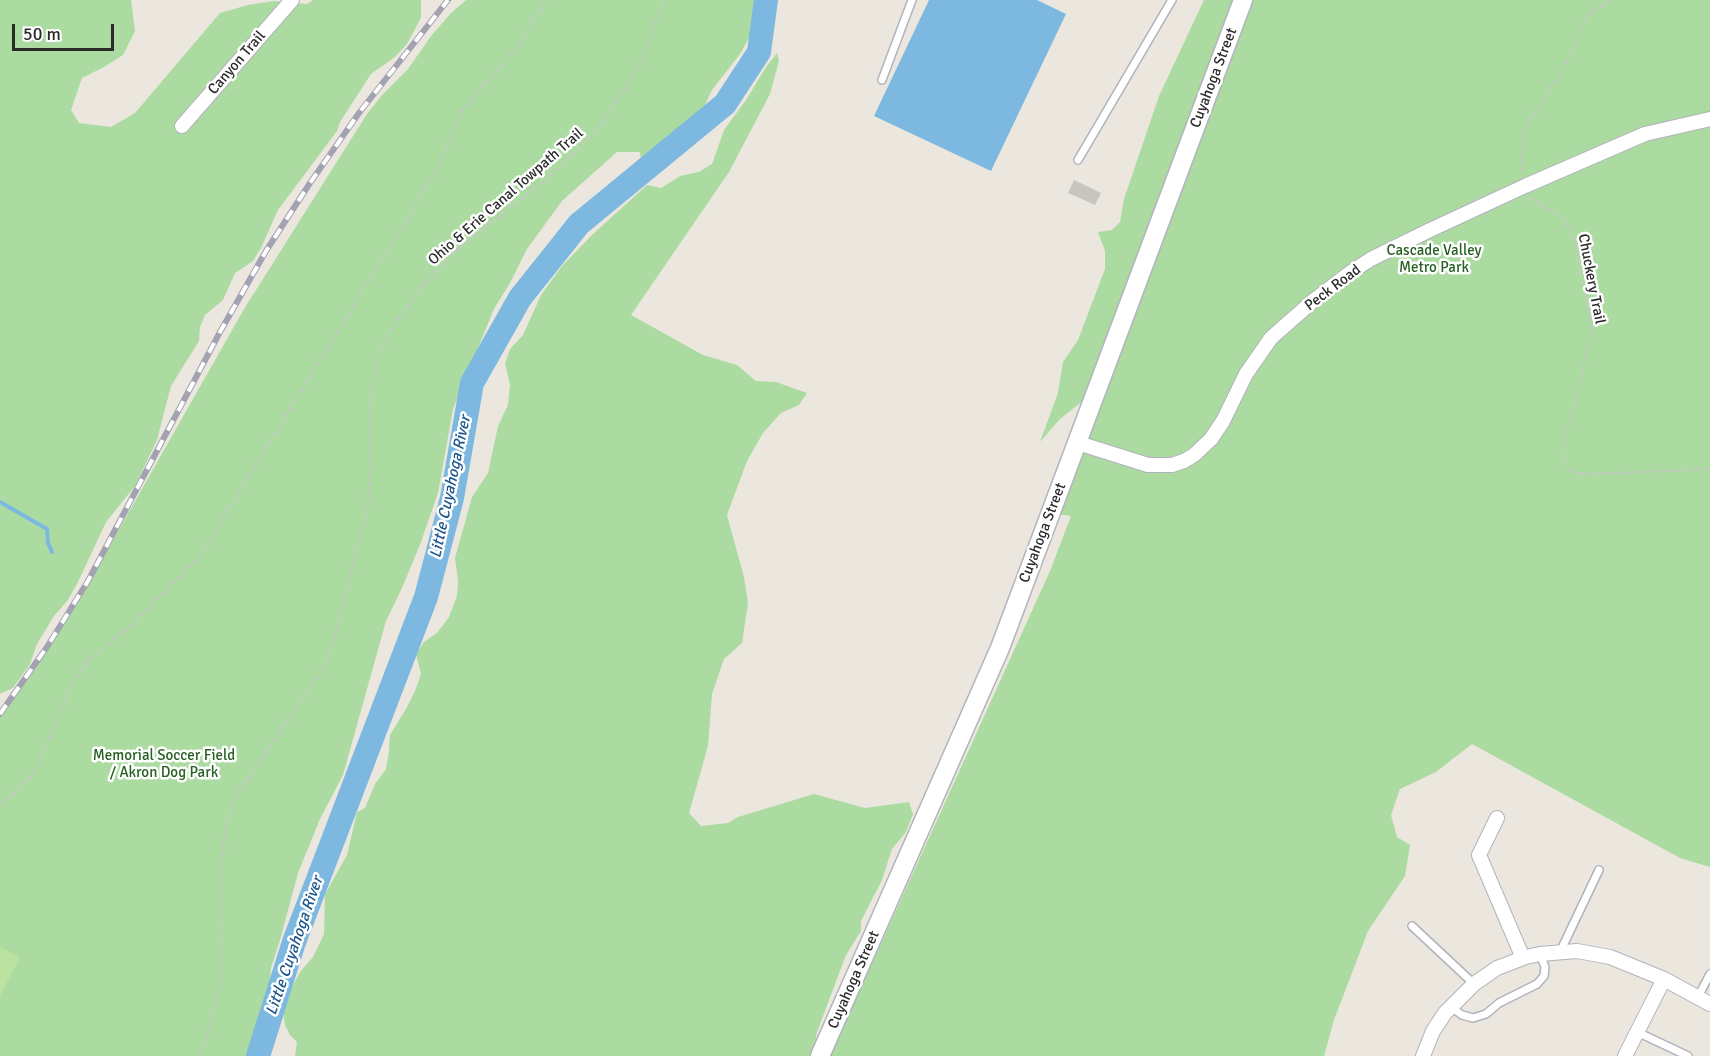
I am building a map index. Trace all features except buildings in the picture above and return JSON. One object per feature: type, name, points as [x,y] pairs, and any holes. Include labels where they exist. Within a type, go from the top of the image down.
[{"type":"street","name":"Canyon Trail","points":[[182,126],[292,0]]},
{"type":"street","name":"Cuyahoga Street","points":[[820,1056],[1000,648],[1243,0]]},
{"type":"street","name":"Peck Road","points":[[1078,443],[1148,465],[1172,465],[1184,461],[1211,439],[1223,421],[1246,374],[1271,338],[1313,301],[1371,260],[1525,186],[1645,134],[1710,119]]},
{"type":"street","points":[[1497,818],[1479,855],[1523,958]]},
{"type":"street","points":[[1423,1056],[1433,1031],[1451,1007],[1474,984],[1497,968],[1540,954],[1577,951],[1610,957],[1664,979],[1704,1000]]},
{"type":"street","points":[[1625,1056],[1664,979]]},
{"type":"lane","points":[[882,80],[912,0]]},
{"type":"lane","points":[[1078,160],[1172,0]]},
{"type":"lane","points":[[1560,952],[1599,870]]},
{"type":"lane","points":[[1412,926],[1474,984]]},
{"type":"lane","points":[[1451,1007],[1462,1015],[1473,1018],[1486,1014],[1514,994],[1537,984],[1544,976],[1545,968],[1540,954]]},
{"type":"lane","points":[[1704,1000],[1710,974]]},
{"type":"lane","points":[[1637,1032],[1688,1056]]},
{"type":"path","points":[[0,804],[20,788],[38,765],[73,683],[90,658],[132,626],[203,550],[435,173],[463,109],[514,51],[546,0]]},
{"type":"path","name":"Ohio & Erie Canal Towpath Trail","points":[[201,1056],[219,988],[221,966],[219,893],[227,821],[240,789],[320,674],[334,640],[368,506],[370,404],[380,351],[388,334],[415,295],[448,258],[473,235],[560,167],[600,127],[635,74],[647,48],[663,0]]},
{"type":"path","points":[[1525,186],[1521,154],[1529,122],[1565,64],[1592,11],[1614,0]]},
{"type":"path","name":"Chuckery Trail","points":[[1525,186],[1528,197],[1561,216],[1570,229],[1591,320],[1591,336],[1587,354],[1570,424],[1563,438],[1562,453],[1566,466],[1574,473],[1596,474],[1710,469]]},
{"type":"green space","points":[[0,0],[131,0],[135,31],[123,55],[82,78],[71,110],[79,123],[111,127],[135,113],[220,13],[274,1],[307,4],[313,0],[421,0],[421,18],[407,44],[395,57],[371,74],[340,122],[337,131],[278,210],[253,261],[235,273],[223,300],[205,315],[200,327],[199,341],[171,386],[157,440],[135,486],[106,522],[78,582],[37,644],[30,664],[13,688],[0,694]]},
{"type":"green space","name":"Memorial Soccer Field / Akron Dog Park","points":[[466,0],[779,0],[757,24],[740,54],[712,90],[699,118],[689,129],[641,165],[640,152],[617,152],[562,201],[527,249],[494,309],[453,409],[438,493],[421,542],[386,621],[343,775],[320,819],[298,873],[271,968],[269,995],[251,1056],[0,1056],[0,714],[88,584],[244,309],[367,114],[408,69],[431,36]]},
{"type":"green space","name":"Cascade Valley Metro Park","points":[[1204,0],[1710,0],[1710,867],[1680,858],[1472,744],[1436,772],[1400,789],[1391,815],[1397,837],[1410,845],[1405,876],[1368,931],[1334,1020],[1324,1056],[830,1056],[1050,571],[1071,516],[1051,513],[1094,392],[1060,419],[1040,442],[1058,393],[1063,362],[1078,340],[1105,269],[1105,251],[1098,232],[1112,230],[1120,222],[1124,199],[1159,96]]},
{"type":"green space","points":[[777,53],[779,61],[770,94],[729,172],[631,315],[703,355],[737,365],[756,381],[776,382],[807,393],[799,405],[781,413],[763,433],[747,461],[727,515],[744,577],[748,603],[742,643],[724,659],[712,694],[708,746],[689,813],[701,826],[728,823],[738,817],[814,794],[865,808],[909,802],[913,814],[906,832],[892,849],[882,880],[861,921],[861,931],[846,955],[817,1032],[813,1056],[295,1056],[297,1042],[285,1025],[282,1006],[300,972],[313,957],[324,934],[325,894],[347,855],[357,812],[365,808],[375,784],[386,769],[390,735],[406,709],[421,674],[416,654],[424,642],[437,633],[449,617],[457,596],[455,558],[472,497],[488,473],[498,426],[508,405],[510,384],[505,364],[510,349],[523,335],[541,295],[562,266],[592,235],[647,185],[661,188],[680,176],[699,172],[712,164],[724,130]]},
{"type":"green space","points":[[0,947],[20,957],[0,996]]},
{"type":"water","points":[[929,0],[1037,0],[1066,14],[991,171],[874,116]]},
{"type":"waterway","name":"Little Cuyahoga River","points":[[258,1056],[294,942],[426,597],[452,498],[472,383],[520,298],[579,224],[725,104],[759,52],[766,0]]},
{"type":"waterway","points":[[0,502],[47,529],[48,543],[52,552]]},
{"type":"railway","points":[[0,714],[47,647],[88,581],[220,332],[266,251],[359,113],[448,0]]}]
